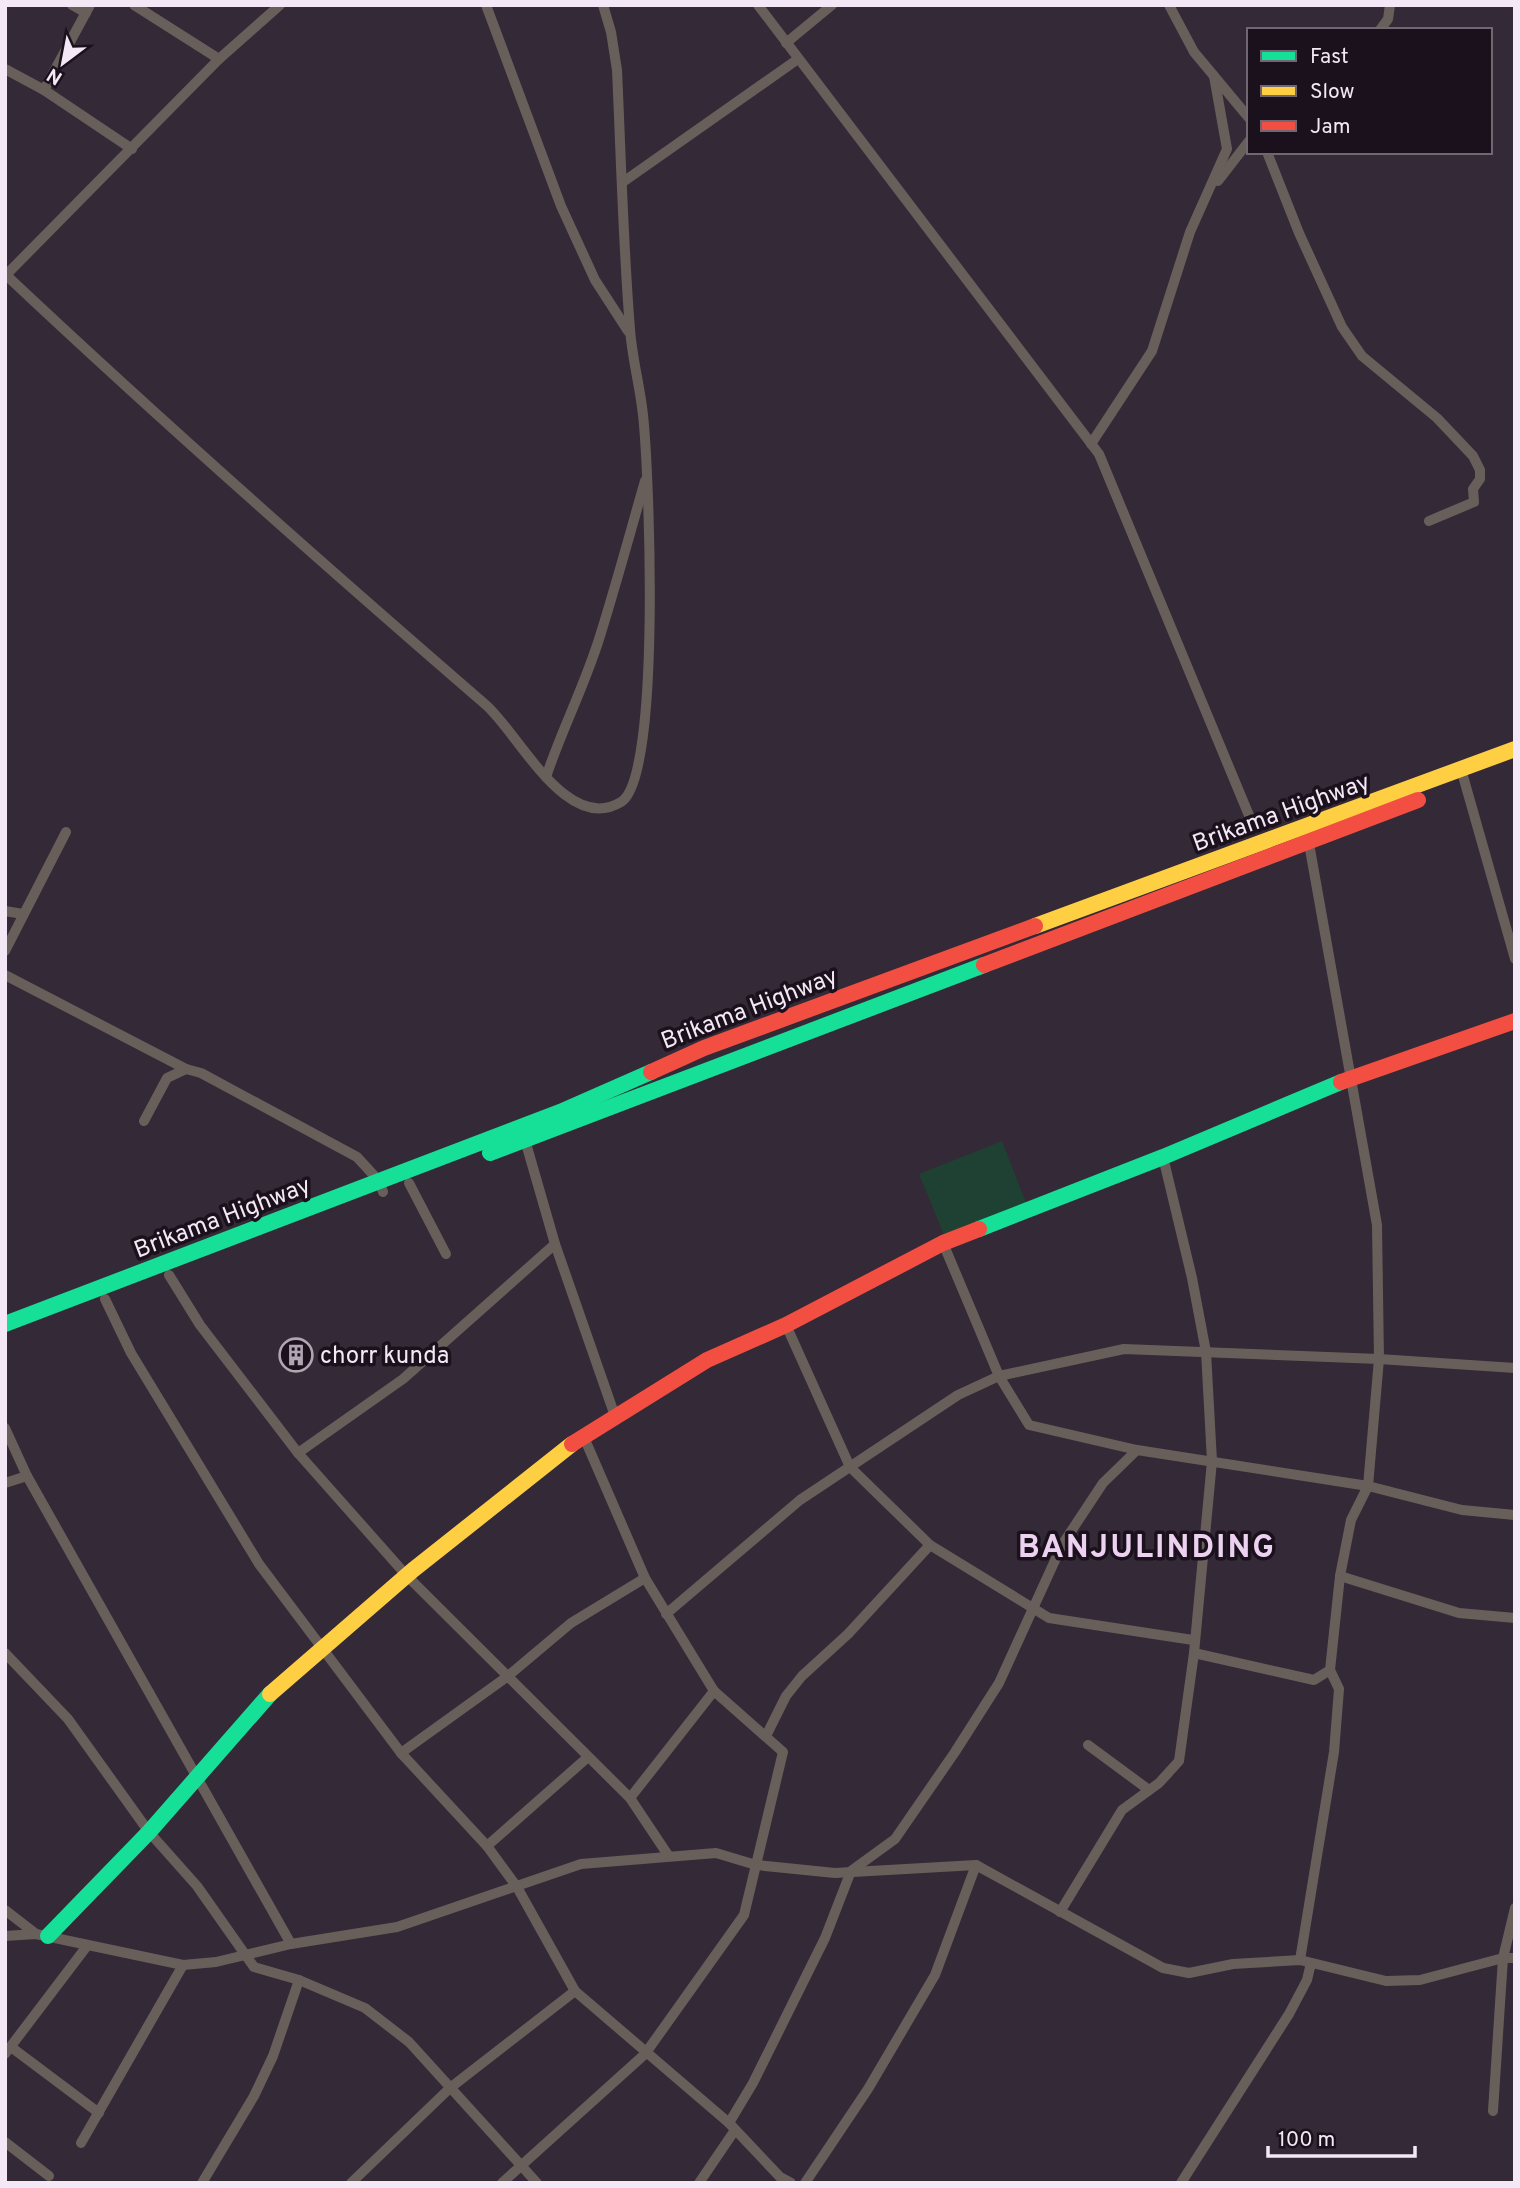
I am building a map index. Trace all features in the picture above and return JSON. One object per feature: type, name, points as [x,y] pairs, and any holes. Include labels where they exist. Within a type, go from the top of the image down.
[{"type":"main road","name":"Brikama Highway","points":[[1463,776],[1515,749]]},
{"type":"main road","name":"Brikama Highway","points":[[5,1324],[381,1187],[409,1183],[525,1140],[1307,835],[1463,776],[1515,763]]},
{"type":"main road","name":"Brikama Highway","points":[[5,1337],[169,1275],[560,1112],[704,1048],[1307,835]]},
{"type":"main road","points":[[42,1935],[149,1832],[274,1689],[407,1576],[583,1435],[707,1360],[786,1325],[943,1243],[1163,1157],[1352,1077],[1515,1021]]},
{"type":"street","points":[[44,90],[88,9],[72,5]]},
{"type":"street","points":[[134,5],[219,59]]},
{"type":"street","points":[[280,5],[219,59],[5,275],[281,527],[494,713],[557,791],[591,808],[620,804],[632,792],[644,735],[649,656],[648,471],[643,411],[630,333],[617,70],[611,32],[603,5]]},
{"type":"street","points":[[486,5],[561,206],[595,280],[630,333]]},
{"type":"street","points":[[758,5],[1099,454],[1253,825]]},
{"type":"street","points":[[786,43],[832,5]]},
{"type":"street","points":[[1169,5],[1194,52],[1247,116]]},
{"type":"street","points":[[1381,28],[1388,19],[1390,5]]},
{"type":"street","points":[[622,182],[798,59]]},
{"type":"street","points":[[7,73],[44,90],[132,149]]},
{"type":"street","points":[[1091,444],[1152,351],[1190,232],[1227,149],[1214,76]]},
{"type":"street","points":[[1206,198],[1247,144]]},
{"type":"street","points":[[1268,154],[1299,233],[1342,327],[1362,356],[1463,443],[1480,470],[1480,479],[1473,489],[1474,502],[1429,521]]},
{"type":"street","points":[[546,777],[561,730],[581,688],[600,635],[648,471]]},
{"type":"street","points":[[1463,776],[1515,959]]},
{"type":"street","points":[[5,951],[66,832]]},
{"type":"street","points":[[1181,2183],[1289,2014],[1307,1980],[1305,1961],[1334,1752],[1339,1689],[1330,1671],[1340,1576],[1351,1520],[1368,1486],[1379,1359],[1377,1225],[1307,835]]},
{"type":"street","points":[[5,911],[23,914]]},
{"type":"street","points":[[5,975],[186,1069],[201,1073],[357,1157],[381,1187]]},
{"type":"street","points":[[144,1121],[167,1078],[186,1069]]},
{"type":"street","points":[[525,1140],[555,1244],[615,1416]]},
{"type":"street","points":[[1060,1912],[1122,1810],[1149,1790],[1179,1761],[1194,1653],[1212,1461],[1206,1352],[1163,1157]]},
{"type":"street","points":[[409,1183],[446,1254]]},
{"type":"street","points":[[943,1243],[999,1376],[1029,1425],[1137,1450],[1368,1486],[1462,1510],[1515,1515]]},
{"type":"street","points":[[298,1453],[403,1378],[555,1244]]},
{"type":"street","points":[[169,1275],[200,1325],[298,1453],[407,1576],[630,1798],[668,1855]]},
{"type":"street","points":[[105,1299],[131,1353],[259,1564],[401,1753],[487,1846],[517,1887],[575,1991],[732,2127],[778,2180],[791,2183]]},
{"type":"street","points":[[786,1325],[850,1467],[930,1545],[1049,1618],[1194,1640]]},
{"type":"street","points":[[666,1614],[800,1500],[958,1395],[999,1376],[1124,1349],[1379,1359],[1515,1368]]},
{"type":"street","points":[[5,1428],[27,1476],[291,1944]]},
{"type":"street","points":[[502,2183],[645,2054],[744,1915],[783,1752],[714,1691],[645,1578],[583,1435]]},
{"type":"street","points":[[699,2183],[732,2127],[825,1938],[851,1871],[895,1839],[999,1683],[1062,1545],[1103,1483],[1137,1450]]},
{"type":"street","points":[[5,1483],[27,1476]]},
{"type":"street","points":[[766,1736],[786,1696],[802,1676],[848,1634],[930,1545]]},
{"type":"street","points":[[1340,1576],[1459,1613],[1515,1618]]},
{"type":"street","points":[[401,1753],[508,1675],[570,1623],[645,1578]]},
{"type":"street","points":[[5,1653],[68,1719],[149,1832],[197,1886],[254,1967],[299,1980],[365,2008],[387,2024],[409,2042],[537,2183]]},
{"type":"street","points":[[1194,1653],[1314,1680],[1330,1671]]},
{"type":"street","points":[[630,1798],[714,1691]]},
{"type":"street","points":[[1088,1745],[1149,1790]]},
{"type":"street","points":[[487,1846],[588,1757]]},
{"type":"street","points":[[5,1936],[42,1935],[183,1965],[397,1927],[581,1864],[716,1853],[756,1865],[851,1871],[976,1865],[1163,1968],[1189,1973],[1233,1964],[1305,1961],[1397,1980],[1420,1980],[1509,1958]]},
{"type":"street","points":[[805,2183],[868,2089],[934,1975],[976,1865]]},
{"type":"street","points":[[1493,2111],[1515,1908]]},
{"type":"street","points":[[5,1910],[42,1935]]},
{"type":"street","points":[[87,1946],[8,2050],[99,2113]]},
{"type":"street","points":[[81,2143],[183,1965]]},
{"type":"street","points":[[202,2183],[254,2096],[273,2056],[299,1980]]},
{"type":"street","points":[[351,2183],[450,2088],[575,1991]]},
{"type":"street","points":[[5,2143],[51,2181]]},
{"type":"green space","points":[[1002,1141],[1026,1203],[944,1235],[919,1174]]},
{"type":"traffic: fast","points":[[490,1153],[984,965]]},
{"type":"traffic: fast","points":[[5,1324],[560,1112],[651,1072]]},
{"type":"traffic: fast","points":[[979,1229],[1163,1157],[1341,1082]]},
{"type":"traffic: fast","points":[[48,1936],[149,1832],[270,1694]]},
{"type":"traffic: slow","points":[[1035,926],[1515,749]]},
{"type":"traffic: slow","points":[[270,1694],[413,1570],[572,1444]]},
{"type":"traffic: jam","points":[[984,965],[1418,800]]},
{"type":"traffic: jam","points":[[651,1072],[704,1048],[1035,926]]},
{"type":"traffic: jam","points":[[1341,1082],[1515,1021]]},
{"type":"traffic: jam","points":[[572,1444],[707,1360],[786,1325],[943,1243],[979,1229]]},
{"type":"place","name":"chorr kunda","points":[[296,1355]]},
{"type":"district","name":"BANJULINDING","points":[[1147,1546]]}]
